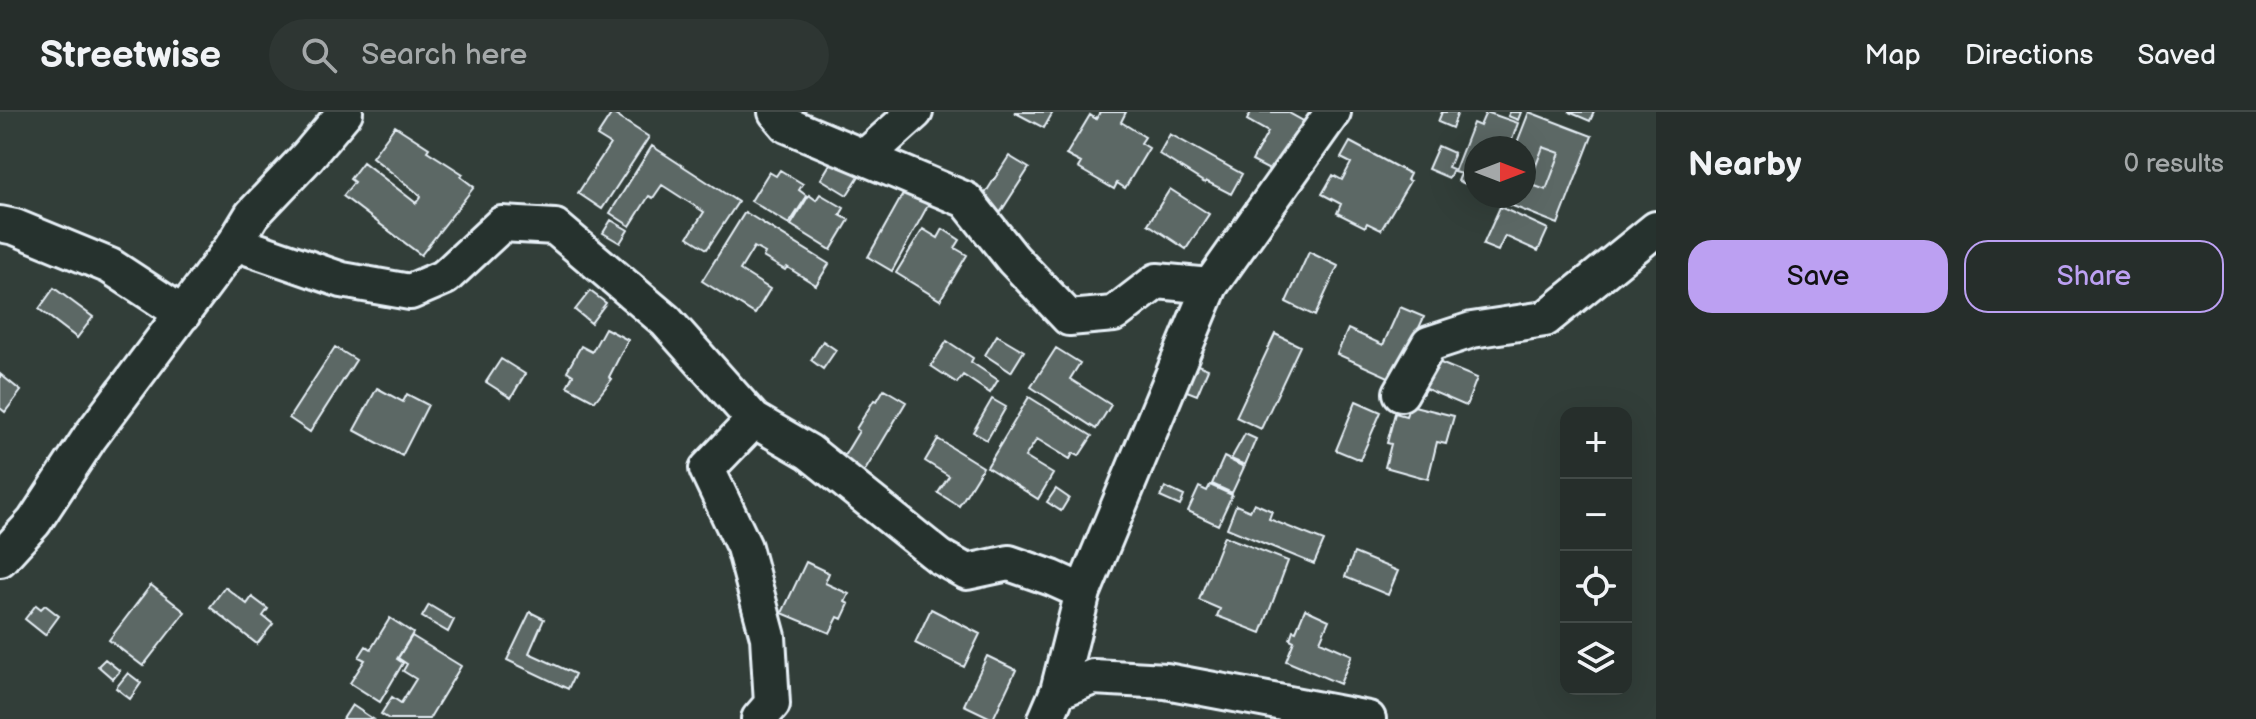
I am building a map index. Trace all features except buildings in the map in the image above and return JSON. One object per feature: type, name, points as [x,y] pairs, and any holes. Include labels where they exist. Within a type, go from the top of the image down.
[{"type":"street","points":[[0,559],[34,522],[90,437],[235,243],[252,215],[345,112]]},
{"type":"street","points":[[776,112],[787,125],[966,200],[1013,259],[1069,318],[1114,314],[1157,281],[1210,286]]},
{"type":"street","points":[[865,157],[915,112]]},
{"type":"street","points":[[1052,705],[1083,592],[1210,286],[1333,112]]},
{"type":"street","points":[[0,224],[15,227],[110,266],[183,314]]},
{"type":"street","points":[[235,243],[342,280],[410,292],[445,277],[502,224],[555,227],[666,321],[754,420],[809,452],[940,557],[967,572],[1009,563],[1083,592]]},
{"type":"street","points":[[1401,393],[1429,344],[1472,330],[1545,319],[1656,229]]},
{"type":"street","points":[[754,420],[707,469],[744,547],[768,637],[772,704],[759,719]]},
{"type":"street","points":[[1052,705],[1093,677],[1166,681],[1368,719]]}]
